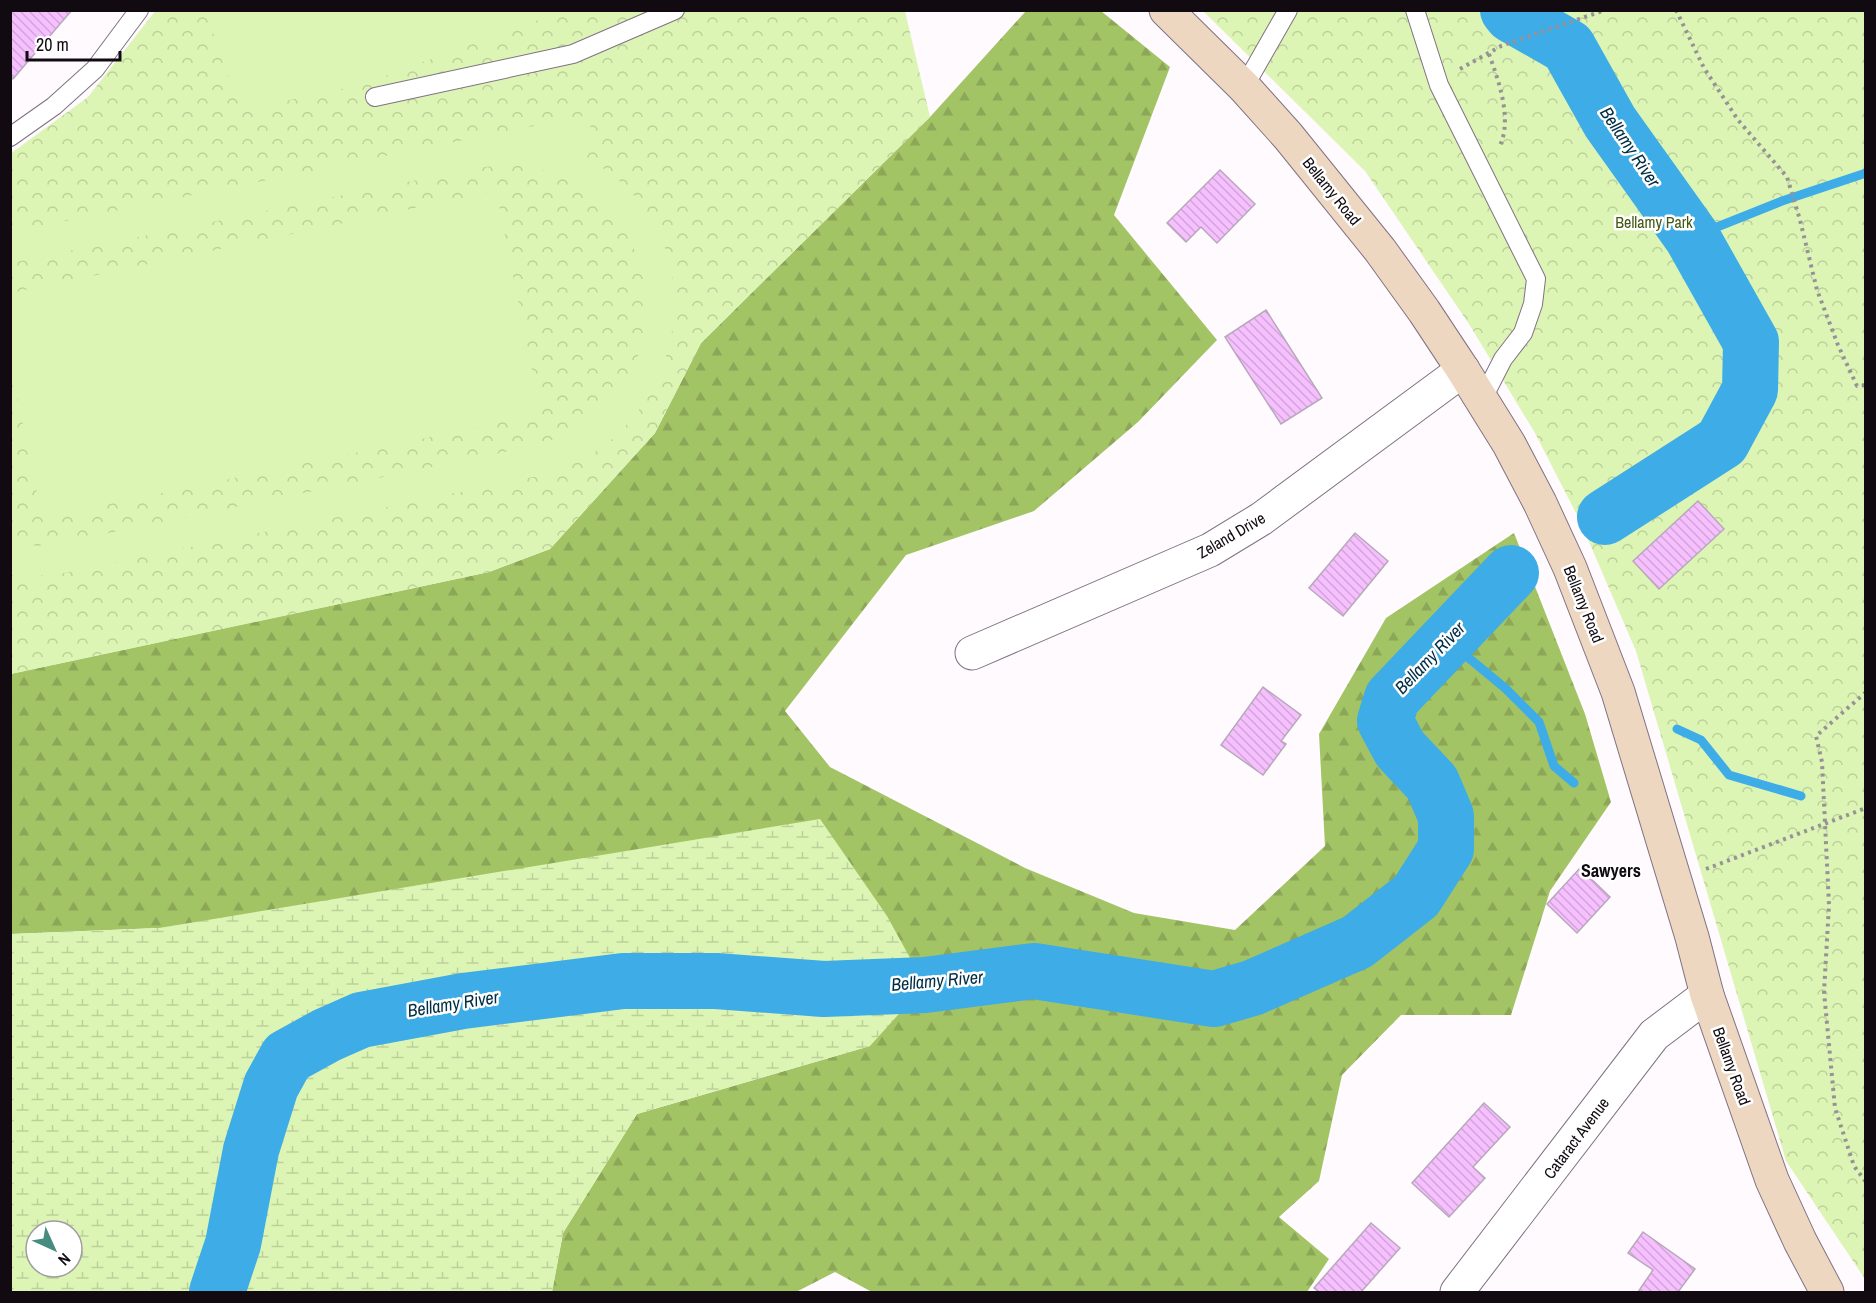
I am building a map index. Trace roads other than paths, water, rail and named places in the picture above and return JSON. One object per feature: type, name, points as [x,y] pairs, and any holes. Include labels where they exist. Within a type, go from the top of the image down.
[{"type":"street","name":"Bellamy Road","points":[[1166,10],[1244,87],[1288,136],[1380,250],[1463,370],[1509,444],[1535,493],[1570,568],[1618,692],[1707,995],[1772,1180],[1827,1293]]},
{"type":"street","name":"Zeland Drive","points":[[972,653],[1210,550],[1261,519],[1463,370]]},
{"type":"street","name":"Cataract Avenue","points":[[1457,1293],[1654,1035],[1707,995]]},
{"type":"lane","points":[[10,137],[54,106],[95,69],[139,10]]},
{"type":"lane","points":[[375,97],[573,54],[675,10]]},
{"type":"lane","points":[[1244,87],[1288,10]]},
{"type":"lane","points":[[1416,10],[1439,86],[1536,279],[1533,304],[1523,333],[1503,359],[1482,400]]},
{"type":"waterway","name":"Bellamy River","points":[[1508,10],[1512,15],[1568,47],[1610,122],[1692,237],[1751,342],[1750,390],[1722,442],[1605,517]]},
{"type":"waterway","points":[[1692,237],[1782,201],[1866,173]]},
{"type":"waterway","name":"Bellamy River","points":[[217,1292],[233,1244],[251,1150],[271,1086],[287,1057],[361,1020],[463,1001],[623,981],[716,981],[824,989],[925,985],[1034,971],[1214,999],[1252,988],[1357,942],[1416,896],[1446,849],[1446,816],[1432,783],[1400,749],[1385,721],[1392,698],[1511,573]]},
{"type":"waterway","points":[[1447,640],[1505,688],[1539,722],[1554,766],[1574,783]]},
{"type":"waterway","points":[[1677,729],[1701,740],[1729,775],[1801,796]]},
{"type":"district","name":"Sawyers","points":[[1611,871]]},
{"type":"park label","name":"Bellamy Park","points":[[1654,222]]}]
